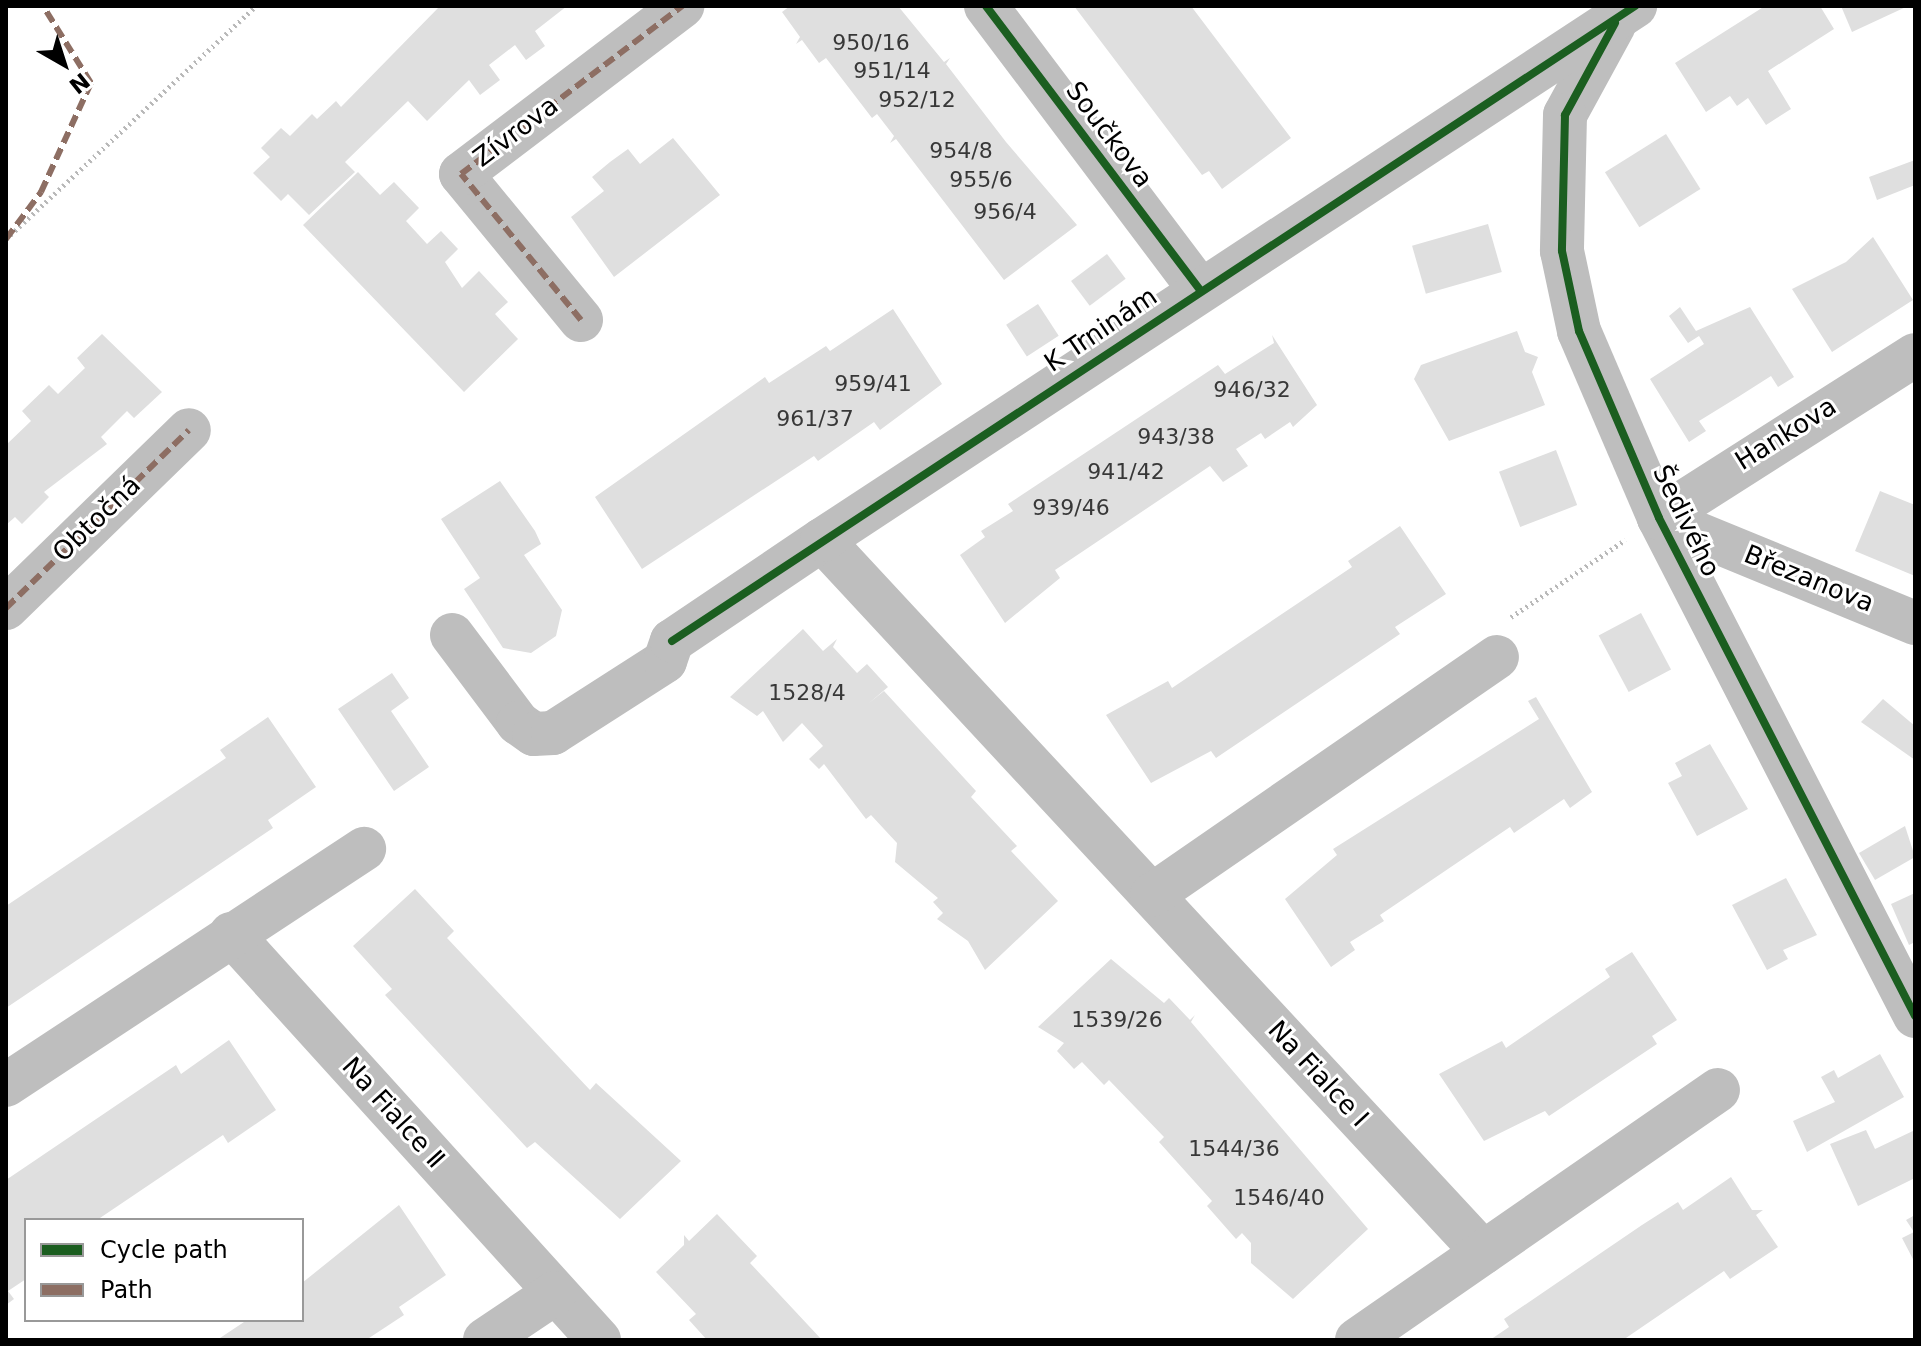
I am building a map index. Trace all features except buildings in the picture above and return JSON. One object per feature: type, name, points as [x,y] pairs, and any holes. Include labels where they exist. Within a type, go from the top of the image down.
[{"type":"street","name":"Zívrova","points":[[581,320],[461,174],[682,6]]},
{"type":"street","name":"Součkova","points":[[986,6],[1199,289]]},
{"type":"street","name":"K Trninám","points":[[452,635],[534,734],[553,733],[665,661],[672,641],[822,540],[1199,289],[1626,13]]},
{"type":"street","name":"Šedivého","points":[[1626,13],[1565,115],[1562,251],[1579,331],[1659,518],[1915,1016]]},
{"type":"street","name":"Hankova","points":[[1659,518],[1915,355]]},
{"type":"street","name":"Obtočná","points":[[6,608],[189,430]]},
{"type":"street","name":"Březanova","points":[[1659,518],[1915,623]]},
{"type":"street","name":"Na Fialce Ⅰ","points":[[822,540],[1483,1252]]},
{"type":"street","points":[[1152,895],[1497,657]]},
{"type":"street","points":[[6,1085],[364,849]]},
{"type":"street","name":"Na Fialce Ⅱ","points":[[231,934],[599,1340]]},
{"type":"street","points":[[1357,1340],[1718,1090]]},
{"type":"street","points":[[485,1340],[555,1293]]},
{"type":"path","points":[[6,239],[256,6]]},
{"type":"path","points":[[1497,657],[1502,624],[1659,518]]},
{"type":"marked path","points":[[6,239],[41,192],[91,83],[43,6]]},
{"type":"marked path","points":[[581,320],[461,174],[682,6]]},
{"type":"marked path","points":[[6,608],[189,430]]},
{"type":"cycle path","points":[[986,6],[1199,289]]},
{"type":"cycle path","points":[[672,641],[1635,6]]},
{"type":"cycle path","points":[[1615,23],[1565,115],[1562,251],[1579,331],[1659,518],[1915,1016]]}]
